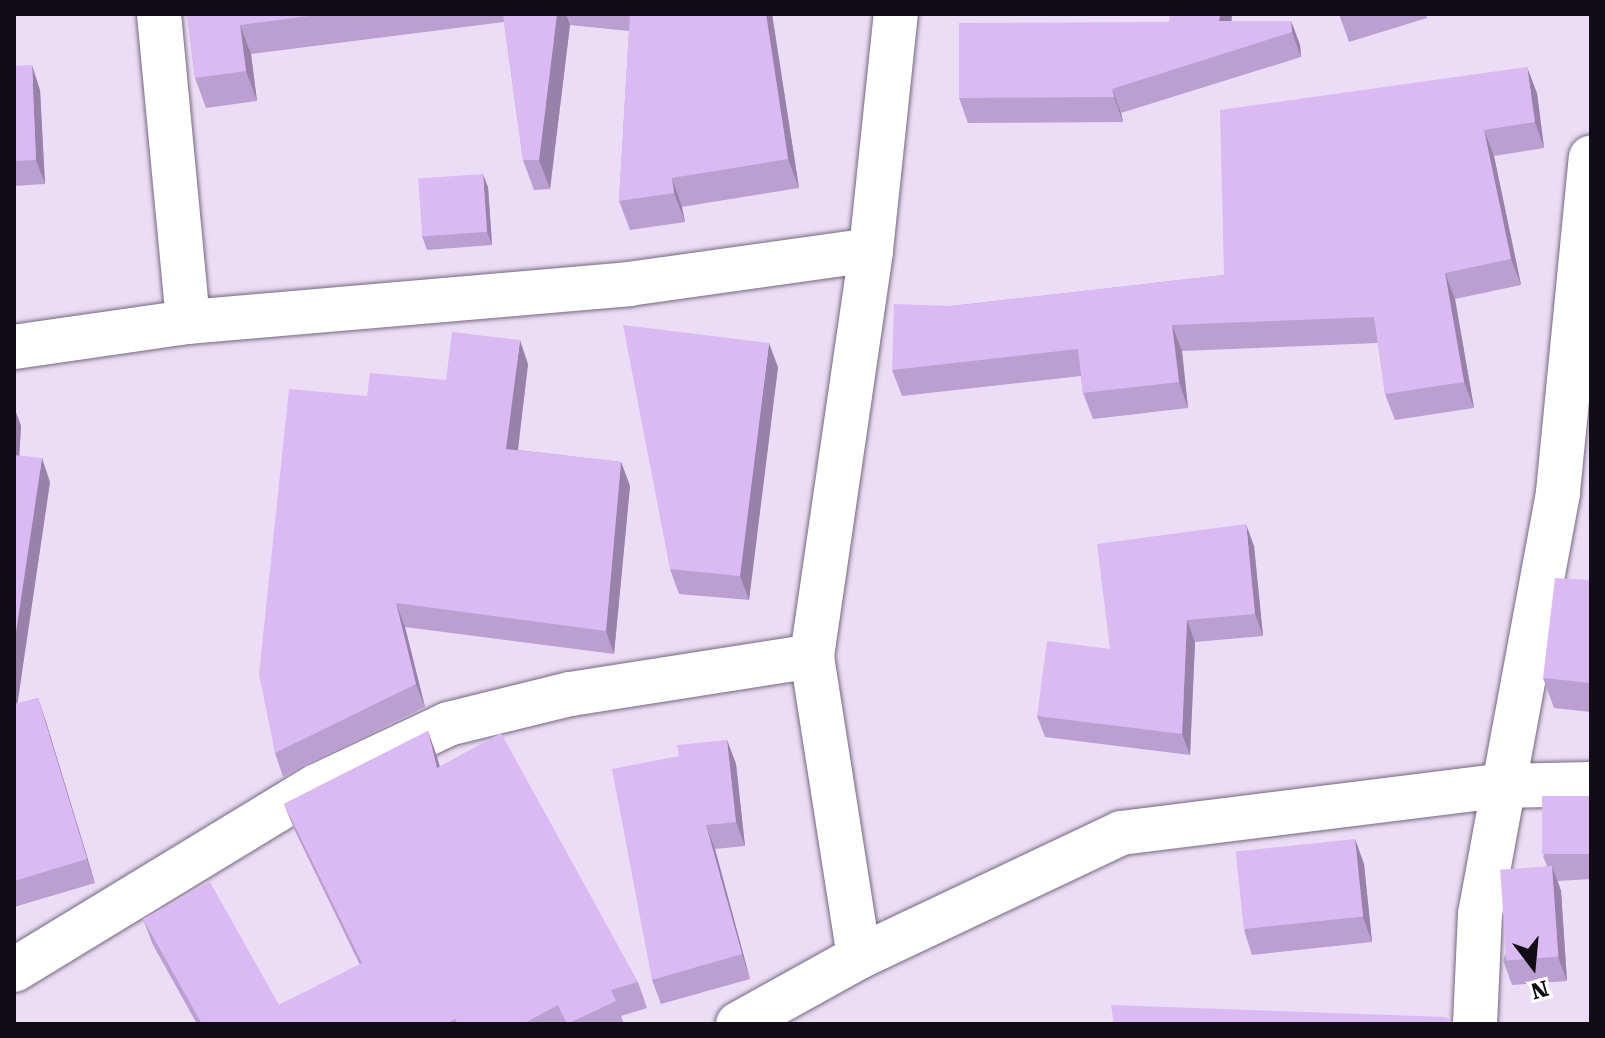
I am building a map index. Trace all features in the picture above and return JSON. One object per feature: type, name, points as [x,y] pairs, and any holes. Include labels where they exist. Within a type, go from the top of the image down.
[{"type":"street","points":[[159,14],[188,322]]},
{"type":"street","points":[[859,957],[812,656],[871,250],[896,14]]},
{"type":"street","points":[[1475,1024],[1480,914],[1501,786],[1558,492],[1591,158]]},
{"type":"street","points":[[14,347],[188,322],[629,284],[871,250]]},
{"type":"street","points":[[14,970],[317,786],[448,724],[570,694],[812,656]]},
{"type":"street","points":[[738,1024],[859,957],[1121,833],[1501,786],[1591,784]]},
{"type":"building","points":[[187,14],[324,14],[240,25],[246,71],[195,78]]},
{"type":"building","points":[[503,14],[557,14],[539,160],[523,160]]},
{"type":"building","points":[[630,14],[766,14],[788,159],[672,178],[674,193],[619,201]]},
{"type":"building","points":[[1170,14],[1220,14],[1219,21],[1291,21],[1292,32],[1112,89],[1114,97],[959,98],[959,23],[1169,22]]},
{"type":"building","points":[[32,65],[36,160],[14,161],[14,66]]},
{"type":"building","points":[[1527,67],[1535,122],[1484,130],[1511,259],[1445,273],[1464,382],[1385,394],[1374,317],[1172,325],[1179,382],[1083,393],[1078,349],[892,370],[894,304],[951,306],[1224,275],[1220,110]]},
{"type":"building","points":[[483,174],[487,232],[422,236],[418,179]]},
{"type":"building","points":[[623,325],[769,343],[740,576],[670,569]]},
{"type":"building","points":[[452,332],[520,340],[506,449],[621,462],[606,631],[396,603],[416,684],[275,753],[259,674],[289,389],[367,396],[370,373],[446,380]]},
{"type":"building","points":[[14,455],[42,458],[14,645]]},
{"type":"building","points":[[1246,524],[1255,614],[1187,620],[1182,734],[1037,716],[1047,641],[1110,649],[1097,544]]},
{"type":"building","points":[[1555,578],[1591,580],[1591,683],[1543,678]]},
{"type":"building","points":[[38,698],[87,859],[14,881],[14,704]]},
{"type":"building","points":[[428,731],[437,768],[501,733],[638,982],[611,990],[616,1001],[567,1024],[558,1005],[523,1024],[458,1024],[455,1019],[445,1024],[202,1024],[143,919],[210,882],[279,1005],[362,963],[284,804]]},
{"type":"building","points":[[727,740],[736,822],[706,825],[742,954],[652,980],[612,769],[679,756],[677,745]]},
{"type":"building","points":[[1542,796],[1591,796],[1591,854],[1542,854]]},
{"type":"building","points":[[1355,839],[1363,917],[1244,929],[1236,852]]},
{"type":"building","points":[[1552,866],[1558,957],[1506,960],[1500,870]]},
{"type":"building","points":[[1111,1005],[1446,1017],[1454,1024],[1114,1024]]}]
